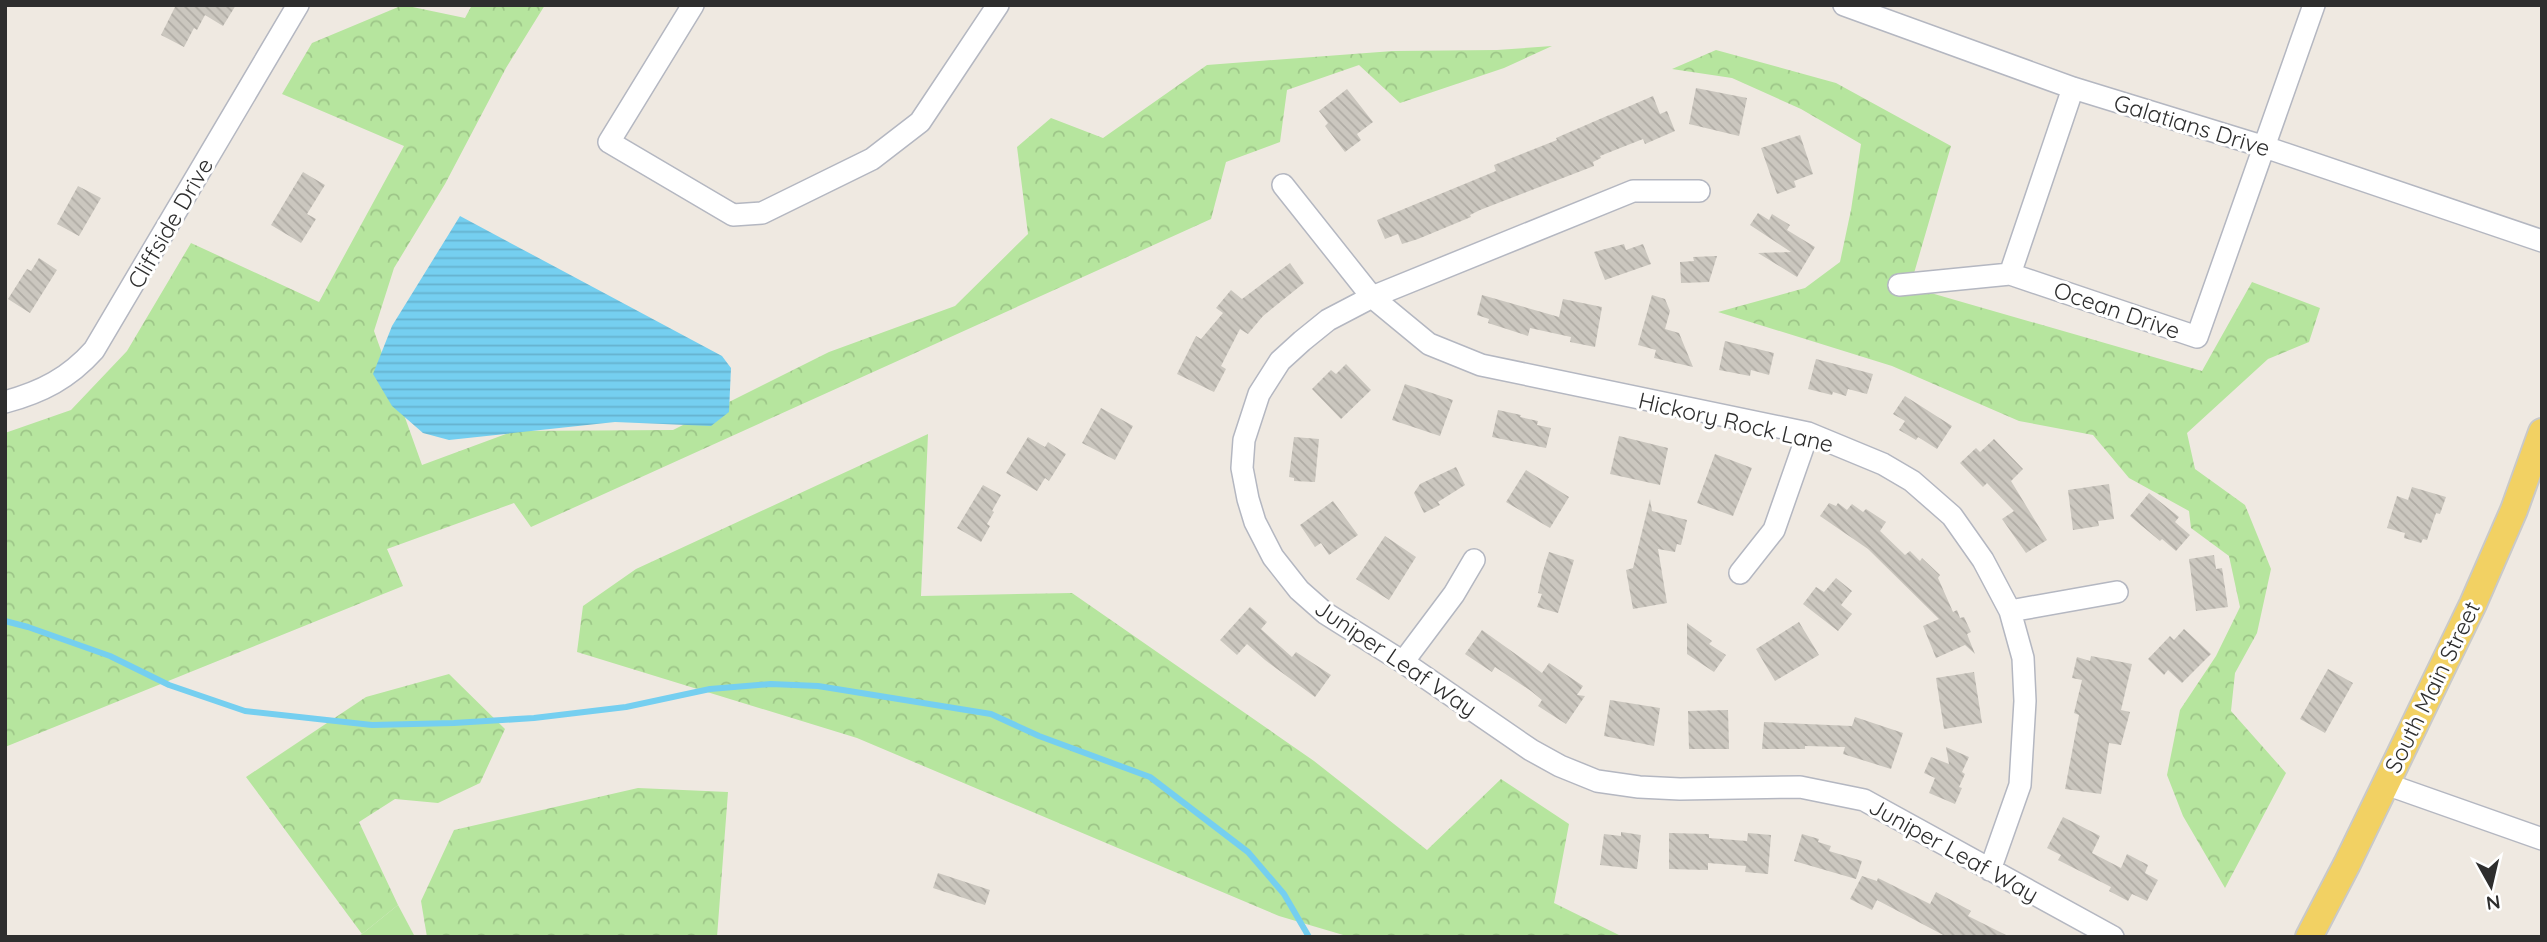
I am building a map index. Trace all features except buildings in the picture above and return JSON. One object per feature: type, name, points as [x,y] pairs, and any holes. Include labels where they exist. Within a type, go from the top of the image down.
[{"type":"main road","name":"South Main Street","points":[[2309,937],[2478,592],[2514,510],[2542,432]]},
{"type":"street","name":"Cliffside Drive","points":[[5,402],[34,394],[56,383],[81,365],[94,349],[298,5]]},
{"type":"street","points":[[693,5],[609,142],[733,215],[762,213],[796,197],[872,159],[920,122],[998,5]]},
{"type":"street","name":"Galatians Drive","points":[[1844,5],[2073,88],[2265,147],[2542,241]]},
{"type":"street","name":"Ocean Drive","points":[[2010,274],[2197,337],[2314,5]]},
{"type":"street","points":[[1899,285],[2010,274],[2073,88]]},
{"type":"street","name":"Hickory Rock Lane","points":[[1283,185],[1372,298],[1429,344],[1482,365],[1808,433],[1883,464],[1912,481],[1952,516],[1983,560],[2010,611],[2022,658],[2025,701],[2020,785],[1990,870]]},
{"type":"street","name":"Juniper Leaf Way","points":[[1699,191],[1633,191],[1372,298],[1328,320],[1280,360],[1259,394],[1249,421],[1244,440],[1242,468],[1255,522],[1273,557],[1299,590],[1325,613],[1403,662],[1531,750],[1560,766],[1597,781],[1639,787],[1801,787],[1864,800],[2113,937]]},
{"type":"street","points":[[1740,573],[1774,530],[1808,433]]},
{"type":"street","points":[[1403,662],[1454,594],[1474,560]]},
{"type":"street","points":[[2010,611],[2117,592]]},
{"type":"street","points":[[2386,784],[2542,839]]},
{"type":"green space","points":[[403,5],[465,18],[472,5],[545,5],[506,68],[445,184],[394,268],[374,331],[422,465],[514,431],[673,430],[829,352],[955,306],[1028,234],[1017,147],[1051,118],[1103,138],[1207,65],[1393,51],[1497,50],[1552,46],[1504,68],[1400,103],[1359,65],[1287,90],[1280,142],[1226,162],[1211,219],[531,527],[514,503],[387,549],[403,586],[5,747],[5,433],[71,410],[127,351],[191,243],[319,302],[404,146],[282,94],[312,43]]},
{"type":"green space","points":[[1716,50],[1836,83],[1951,146],[1910,287],[2202,371],[2252,282],[2320,308],[2309,342],[2268,359],[2187,433],[2195,469],[2245,505],[2271,569],[2257,633],[2235,673],[2231,711],[2286,773],[2225,888],[2183,816],[2167,775],[2180,710],[2216,656],[2240,607],[2229,556],[2191,528],[2189,511],[2129,478],[2093,435],[2019,421],[1892,366],[1718,312],[1805,288],[1840,262],[1861,144],[1801,109],[1732,78],[1672,69]]},
{"type":"green space","points":[[928,434],[921,596],[1072,593],[1314,761],[1427,850],[1501,779],[1569,824],[1554,903],[1623,937],[1350,937],[1279,916],[857,738],[577,652],[583,606],[636,569]]},
{"type":"green space","points":[[449,674],[505,729],[480,783],[438,803],[395,799],[359,822],[398,905],[362,934],[246,777],[366,697]]},
{"type":"green space","points":[[638,788],[728,792],[717,937],[427,937],[421,901],[454,830]]},
{"type":"green space","points":[[398,905],[415,937],[356,937],[362,934]]},
{"type":"water","points":[[460,216],[722,356],[731,368],[729,412],[711,426],[615,422],[449,440],[423,433],[392,406],[373,374],[392,326]]},
{"type":"waterway","points":[[5,621],[110,656],[169,685],[245,711],[372,725],[534,718],[626,707],[710,689],[771,684],[818,686],[991,714],[1039,736],[1150,777],[1248,852],[1284,894],[1309,937]]}]
